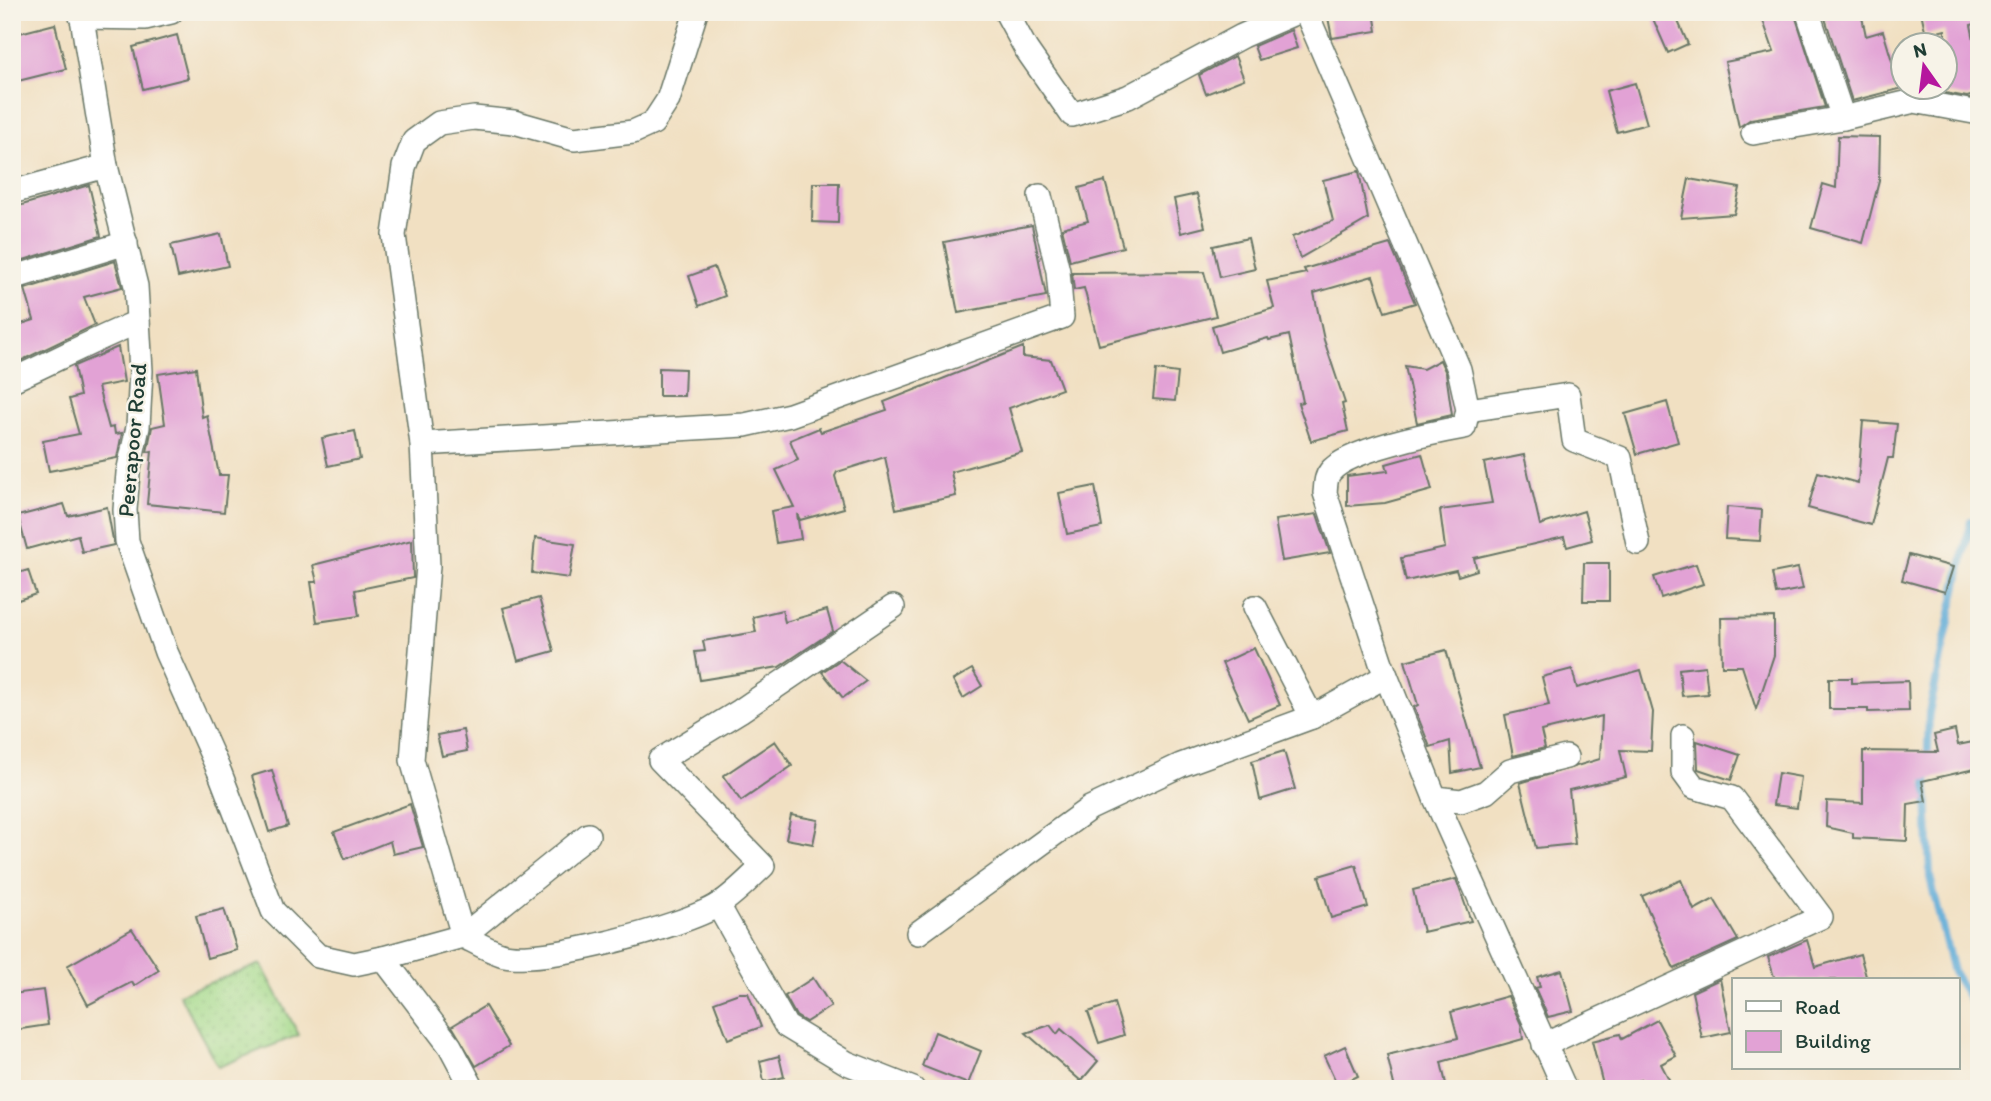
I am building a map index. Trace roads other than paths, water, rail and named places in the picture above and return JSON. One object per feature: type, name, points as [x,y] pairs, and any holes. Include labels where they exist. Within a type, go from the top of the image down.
[{"type":"street","points":[[81,15],[145,18],[171,12]]},
{"type":"street","points":[[696,12],[668,100],[653,123],[633,132],[574,139],[514,122],[474,118],[439,123],[414,141],[404,167],[394,235],[422,444],[428,566],[412,760],[463,936],[503,955],[545,955],[599,944],[687,919],[719,905],[763,866],[660,760],[740,711],[893,607]]},
{"type":"street","points":[[1006,12],[1026,49],[1072,115],[1128,97],[1242,36],[1297,12]]},
{"type":"street","points":[[1306,12],[1459,369],[1468,410],[1464,427],[1408,438],[1338,464],[1327,475],[1325,493],[1386,676],[1435,798],[1565,1089]]},
{"type":"street","points":[[1808,13],[1843,118]]},
{"type":"street","name":"Peerapoor Road","points":[[81,15],[106,166],[136,286],[141,371],[138,427],[128,473],[125,510],[127,541],[166,652],[220,772],[273,911],[318,956],[354,964],[463,936]]},
{"type":"street","points":[[1753,133],[1843,118],[1914,101],[1979,113]]},
{"type":"street","points":[[12,192],[106,166]]},
{"type":"street","points":[[422,444],[745,425],[790,415],[1062,317],[1058,271],[1040,195]]},
{"type":"street","points":[[12,278],[126,243]]},
{"type":"street","points":[[12,380],[55,361],[89,341],[138,322]]},
{"type":"street","points":[[1468,410],[1568,395],[1574,440],[1620,458],[1638,544]]},
{"type":"street","points":[[1255,607],[1312,717]]},
{"type":"street","points":[[918,933],[1090,808],[1181,765],[1312,717],[1386,676]]},
{"type":"street","points":[[1544,1045],[1821,917],[1732,798],[1694,788],[1683,772],[1682,736]]},
{"type":"street","points":[[1435,798],[1461,802],[1486,792],[1510,771],[1566,757]]},
{"type":"street","points":[[463,936],[588,835]]},
{"type":"street","points":[[719,905],[786,1026],[847,1063],[913,1089]]},
{"type":"street","points":[[383,958],[450,1046],[473,1089]]},
{"type":"waterway","points":[[1957,978],[1930,877],[1927,790],[1929,713],[1971,521]]},
{"type":"waterway","points":[[1960,983],[1979,1014]]}]
